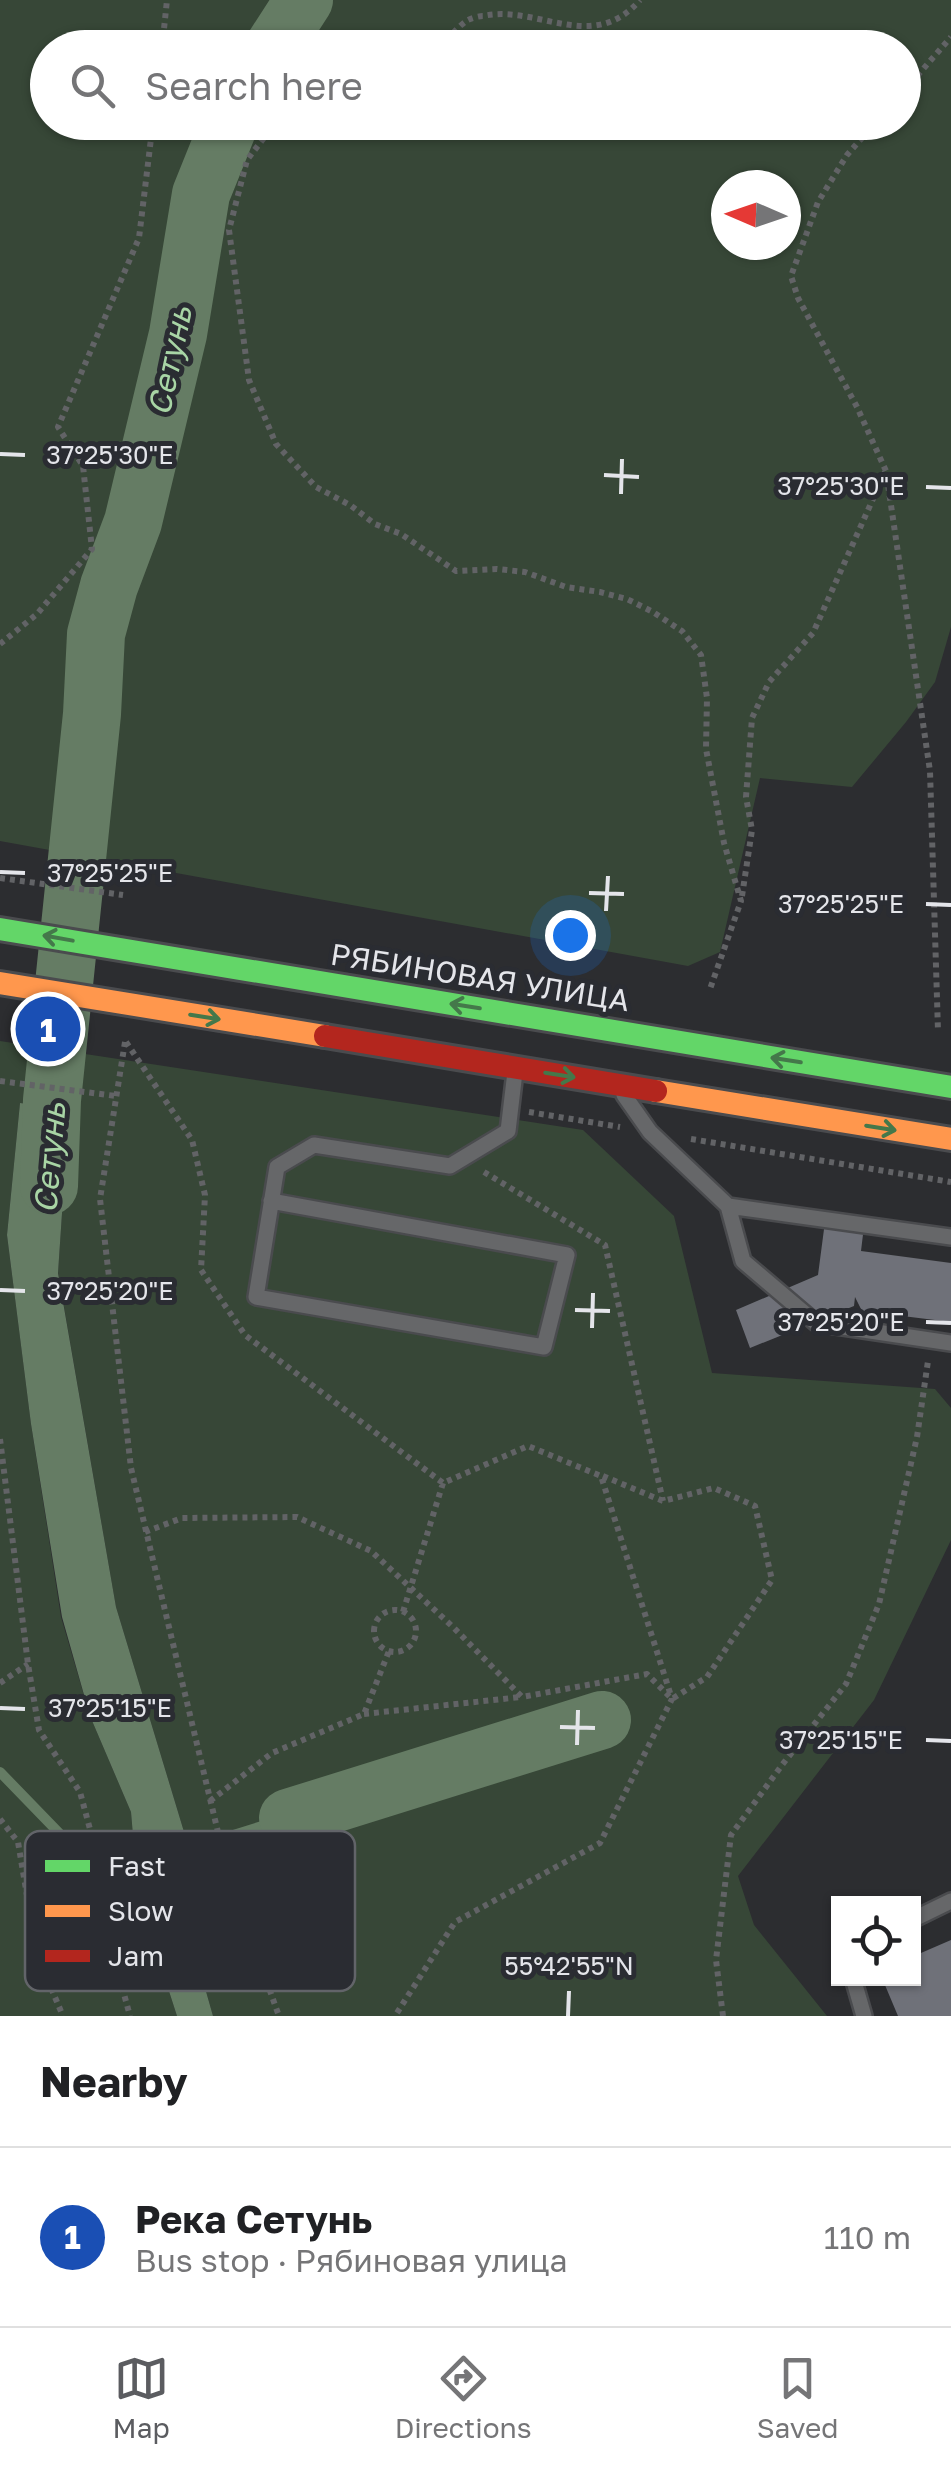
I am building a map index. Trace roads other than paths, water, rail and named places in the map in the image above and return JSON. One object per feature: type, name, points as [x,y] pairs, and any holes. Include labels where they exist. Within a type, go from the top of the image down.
[{"type":"main road","name":"РЯБИНОВАЯ УЛИЦА","points":[[0,929],[951,1087]]},
{"type":"main road","points":[[0,983],[951,1140]]},
{"type":"lane","points":[[271,1201],[566,1255],[544,1348],[256,1297],[271,1201],[277,1167],[314,1146],[450,1166],[508,1132],[516,1068]]},
{"type":"lane","points":[[616,1084],[650,1132],[728,1206],[743,1261],[816,1323],[951,1343]]},
{"type":"lane","points":[[728,1206],[951,1237]]},
{"type":"lane","points":[[921,1916],[951,1901]]},
{"type":"lane","points":[[855,1986],[864,2016]]},
{"type":"water","points":[[20,1103],[69,1109],[58,1273],[116,1607],[184,1831],[133,1831],[131,1812],[90,1716],[62,1617],[31,1424],[7,1235]]},
{"type":"water","points":[[169,1991],[206,1991],[213,2016],[177,2016]]},
{"type":"waterway","name":"Сетунь","points":[[285,30],[304,0]]},
{"type":"waterway","name":"Сетунь","points":[[49,1186],[52,1100],[92,714],[96,634],[133,522],[178,334],[201,194],[223,140]]},
{"type":"waterway","points":[[288,1818],[602,1720]]},
{"type":"waterway","points":[[0,1772],[57,1831]]},
{"type":"waterway","points":[[246,1831],[288,1818]]},
{"type":"place","name":"Река Сетунь","points":[[48,1029]]}]
